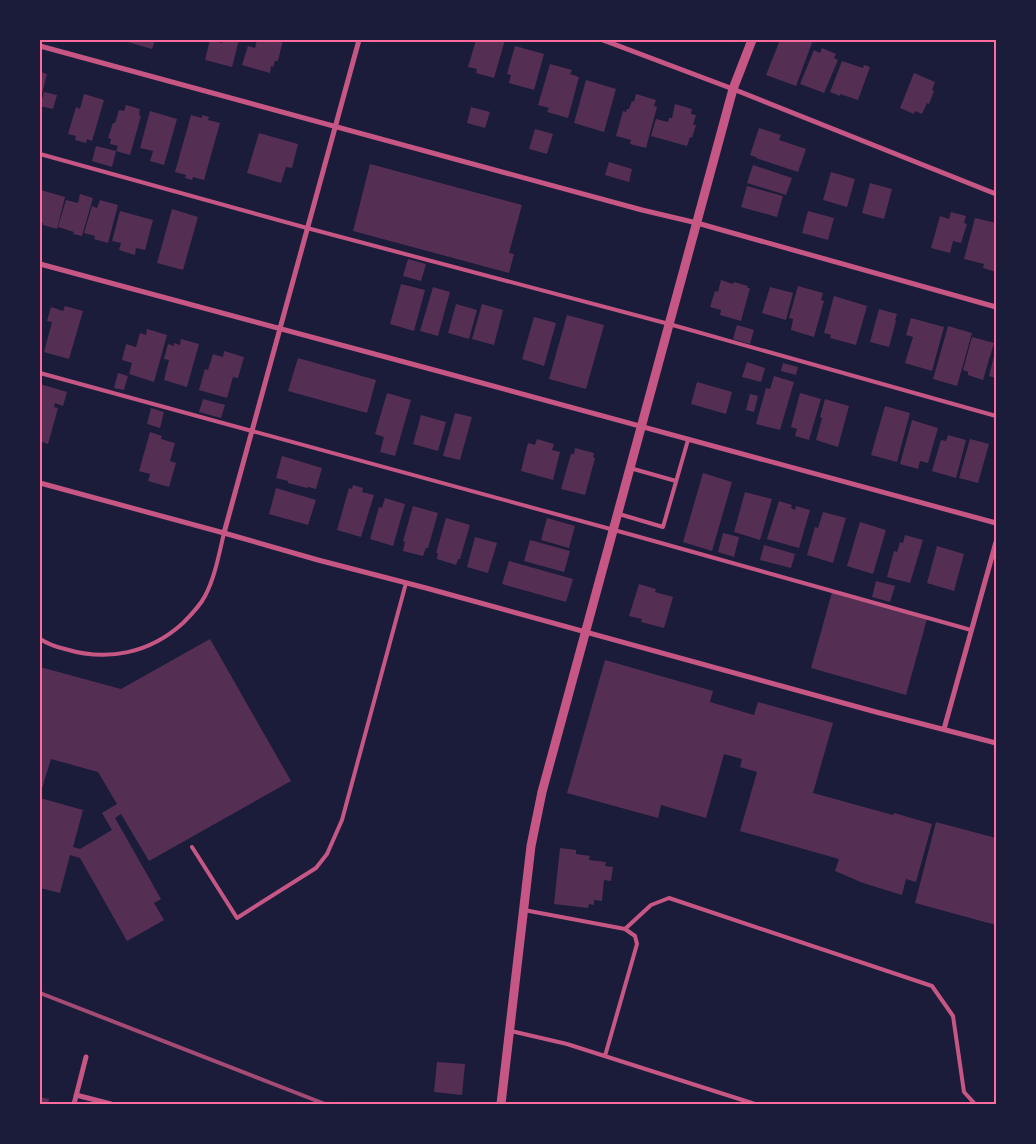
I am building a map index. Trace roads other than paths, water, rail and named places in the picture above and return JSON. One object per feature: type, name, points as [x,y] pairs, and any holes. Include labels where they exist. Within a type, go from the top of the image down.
[{"type":"street","points":[[224,533],[359,40]]},
{"type":"street","points":[[603,40],[614,42],[996,194]]},
{"type":"street","points":[[501,1104],[531,846],[542,792],[733,89],[752,40]]},
{"type":"street","points":[[40,46],[996,307]]},
{"type":"street","points":[[40,264],[996,523]]},
{"type":"street","points":[[40,483],[876,712],[996,743]]},
{"type":"street","points":[[944,729],[996,542]]},
{"type":"street","points":[[74,1104],[86,1057]]},
{"type":"street","points":[[76,1094],[111,1104]]},
{"type":"lane","points":[[40,154],[307,228],[669,324],[996,416]]},
{"type":"lane","points":[[40,372],[971,630]]},
{"type":"lane","points":[[617,514],[663,526],[688,440]]},
{"type":"lane","points":[[630,468],[676,481]]},
{"type":"lane","points":[[40,639],[47,644],[80,654],[112,655],[139,650],[158,641],[190,617],[205,597],[212,579],[224,533]]},
{"type":"lane","points":[[192,847],[237,918],[316,868],[327,854],[342,820],[406,583]]},
{"type":"lane","points":[[625,929],[652,905],[669,898],[932,986],[953,1016],[964,1092],[975,1104]]},
{"type":"lane","points":[[524,910],[625,929],[635,936],[637,944],[604,1056]]},
{"type":"lane","points":[[510,1030],[567,1044],[755,1104]]},
{"type":"railway","points":[[40,993],[325,1104]]}]
